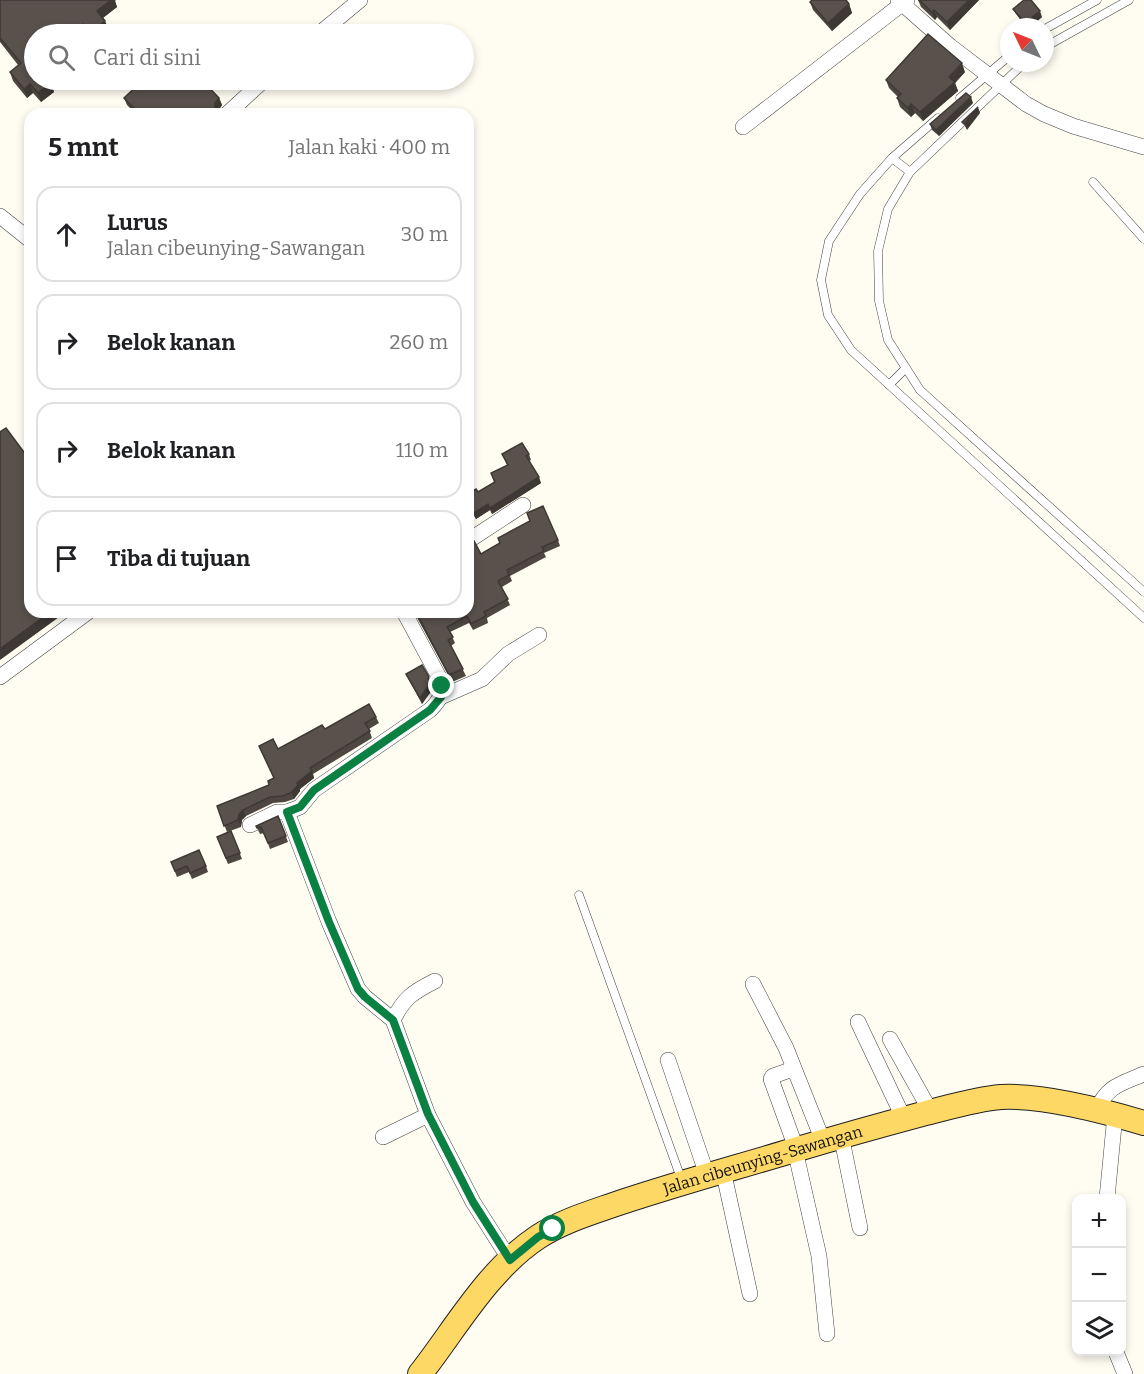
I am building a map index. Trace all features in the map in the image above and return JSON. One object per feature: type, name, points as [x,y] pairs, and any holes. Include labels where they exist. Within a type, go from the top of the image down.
[{"type":"main road","name":"Jalan cibeunying-Sawangan","points":[[420,1374],[482,1291],[510,1260],[538,1237],[568,1221],[682,1182],[832,1138],[999,1097],[1053,1102],[1144,1123]]},
{"type":"street","points":[[331,24],[360,0]]},
{"type":"street","points":[[743,127],[903,2],[950,46],[1026,104],[1054,119],[1144,147]]},
{"type":"street","points":[[234,108],[253,90]]},
{"type":"street","points":[[0,216],[24,235]]},
{"type":"street","points":[[474,537],[523,505]]},
{"type":"street","points":[[0,677],[80,618]]},
{"type":"street","points":[[407,618],[439,677],[442,686],[441,697]]},
{"type":"street","points":[[250,825],[277,812],[287,812],[300,807],[314,790],[430,710],[441,697],[482,679],[508,654],[539,635]]},
{"type":"street","points":[[287,812],[329,922],[358,989],[393,1020],[428,1114],[473,1202],[510,1260]]},
{"type":"street","points":[[393,1020],[406,998],[435,981]]},
{"type":"street","points":[[753,984],[786,1048],[793,1069],[832,1138],[860,1228]]},
{"type":"street","points":[[858,1022],[904,1119]]},
{"type":"street","points":[[890,1039],[931,1112]]},
{"type":"street","points":[[668,1060],[716,1173],[750,1294]]},
{"type":"street","points":[[793,1069],[773,1076],[771,1079],[796,1149],[819,1256],[827,1335]]},
{"type":"street","points":[[1107,1194],[1106,1113],[1102,1097],[1108,1090],[1144,1074]]},
{"type":"street","points":[[383,1137],[428,1114]]},
{"type":"street","points":[[1118,1356],[1125,1374]]},
{"type":"lane","points":[[1054,24],[1097,0]]},
{"type":"lane","points":[[1054,42],[1129,0]]},
{"type":"lane","points":[[952,105],[1000,64]]},
{"type":"lane","points":[[1014,72],[910,172],[888,209],[878,251],[879,301],[888,340],[920,390],[1144,592]]},
{"type":"lane","points":[[944,113],[892,158],[860,194],[829,241],[821,280],[828,315],[851,350],[1144,618]]},
{"type":"lane","points":[[892,158],[910,172]]},
{"type":"lane","points":[[1093,182],[1144,239]]},
{"type":"lane","points":[[889,385],[906,368]]},
{"type":"lane","points":[[579,895],[682,1182]]},
{"type":"building","points":[[0,0],[111,0],[97,11],[105,21],[101,24],[24,24],[24,89],[10,72],[21,63],[0,38]]},
{"type":"building","points":[[812,0],[846,0],[849,4],[828,23],[810,2]]},
{"type":"building","points":[[919,0],[969,0],[947,22]]},
{"type":"building","points":[[1024,0],[1031,0],[1040,11],[1031,18],[1021,18],[1013,9]]},
{"type":"building","points":[[928,34],[962,63],[949,77],[955,82],[920,112],[911,104],[908,108],[897,98],[901,94],[886,80]]},
{"type":"building","points":[[132,90],[211,90],[219,98],[215,103],[215,108],[134,108],[124,98]]},
{"type":"building","points":[[966,93],[971,97],[936,130],[930,124]]},
{"type":"building","points":[[978,107],[964,124],[962,122]]},
{"type":"building","points":[[6,428],[24,452],[24,618],[42,618],[0,649],[0,432]]},
{"type":"building","points":[[522,443],[529,454],[526,456],[539,477],[490,508],[488,504],[474,513],[474,490],[476,489],[478,492],[495,482],[491,473],[508,465],[502,454]]},
{"type":"building","points":[[543,506],[558,540],[542,547],[544,551],[507,570],[509,575],[498,581],[508,599],[484,612],[486,616],[471,624],[468,618],[474,618],[474,541],[481,554],[500,543],[498,538],[530,521],[527,513]]},
{"type":"building","points":[[419,618],[463,618],[447,627],[453,637],[448,640],[463,669],[449,675]]},
{"type":"building","points":[[422,665],[430,684],[420,698],[406,674]]},
{"type":"building","points":[[369,704],[376,717],[365,723],[370,731],[310,768],[312,771],[297,783],[298,785],[292,792],[283,796],[270,797],[243,810],[238,820],[224,826],[217,806],[269,785],[268,781],[274,778],[259,746],[273,739],[278,749],[322,725],[325,729]]},
{"type":"building","points":[[278,816],[286,836],[268,843],[261,827],[256,826]]},
{"type":"building","points":[[231,831],[240,853],[226,858],[217,837]]},
{"type":"building","points":[[199,850],[206,866],[190,873],[187,866],[175,871],[171,862]]},
{"type":"route","points":[[442,686],[441,697],[430,710],[314,790],[300,807],[287,812],[329,922],[358,989],[393,1020],[428,1114],[473,1202],[502,1249],[510,1260],[538,1237],[553,1229]]}]
